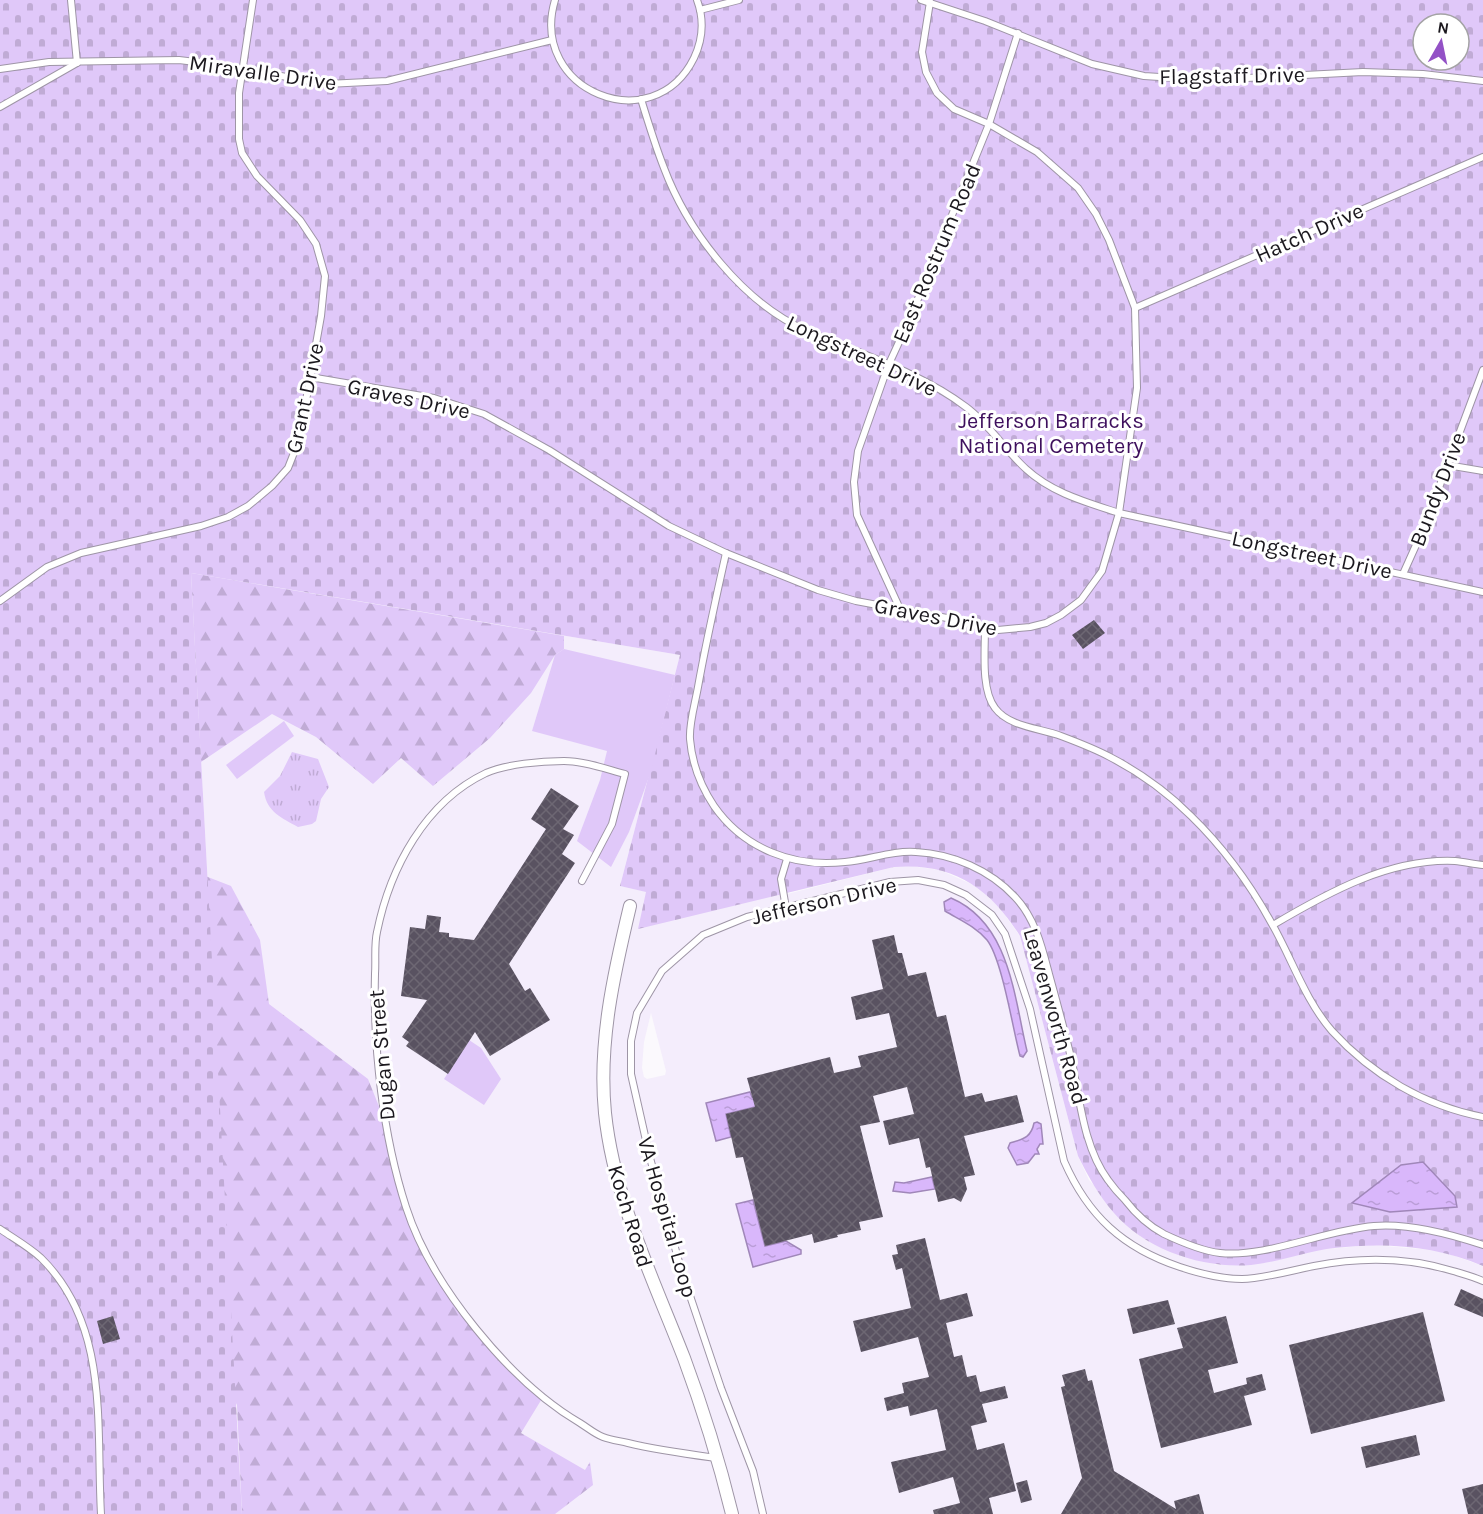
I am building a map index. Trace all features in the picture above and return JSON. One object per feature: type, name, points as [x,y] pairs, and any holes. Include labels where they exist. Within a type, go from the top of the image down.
[{"type":"street","name":"Koch Road","points":[[630,906],[608,1014],[603,1071],[605,1113],[613,1158],[627,1211],[719,1459],[732,1514]]},
{"type":"lane","points":[[71,0],[77,63]]},
{"type":"lane","name":"Grant Drive","points":[[0,601],[47,567],[81,553],[201,526],[228,517],[249,506],[288,468],[299,440],[321,316],[325,276],[316,244],[300,220],[257,176],[242,153],[239,139],[238,93],[254,0]]},
{"type":"lane","points":[[555,0],[550,15],[552,40],[558,58],[569,75],[584,88],[602,97],[621,100],[641,99],[660,93],[676,82],[690,67],[698,49],[702,29],[697,0]]},
{"type":"lane","points":[[700,10],[739,0]]},
{"type":"lane","name":"Flagstaff Drive","points":[[921,0],[1018,33],[1092,64],[1144,76],[1206,80],[1363,72],[1423,74],[1483,81]]},
{"type":"lane","name":"Graves Drive","points":[[310,377],[434,398],[484,414],[549,450],[669,526],[726,553],[818,590],[856,601],[947,618],[984,628],[1014,630],[1046,622],[1061,615],[1082,600],[1102,572],[1119,513],[1137,388],[1135,308],[1109,240],[1096,214],[1078,188],[1037,152],[989,124],[954,109],[937,93],[931,84],[922,52],[930,2]]},
{"type":"lane","name":"East Rostrum Road","points":[[900,609],[857,515],[854,482],[858,452],[888,366],[915,306],[989,124],[1018,33]]},
{"type":"lane","name":"Miravalle Drive","points":[[0,69],[49,62],[179,60],[327,84],[387,81],[552,40]]},
{"type":"lane","name":"Miravalle Drive","points":[[0,96],[2,106],[77,63]]},
{"type":"lane","name":"Longstreet Drive","points":[[641,99],[664,169],[679,202],[720,263],[754,296],[776,314],[804,330],[928,383],[967,408],[1027,470],[1063,494],[1119,513],[1483,592]]},
{"type":"lane","name":"Hatch Drive","points":[[1135,308],[1483,157]]},
{"type":"lane","name":"Bundy Drive","points":[[1403,574],[1425,525],[1483,370]]},
{"type":"lane","points":[[1448,465],[1483,471]]},
{"type":"lane","name":"Leavenworth Road","points":[[726,553],[703,659],[690,735],[694,769],[715,806],[740,834],[764,849],[787,859],[822,864],[915,852],[957,859],[991,875],[1017,899],[1038,933],[1090,1143],[1106,1178],[1134,1211],[1160,1232],[1189,1245],[1220,1253],[1248,1252],[1342,1230],[1377,1226],[1426,1231],[1463,1238],[1483,1245]]},
{"type":"lane","points":[[984,628],[988,696],[995,710],[1011,721],[1059,735],[1111,757],[1145,778],[1189,814],[1218,844],[1246,880],[1273,925],[1309,996],[1331,1029],[1366,1064],[1410,1093],[1439,1105],[1483,1117]]},
{"type":"lane","name":"Dugan Street","points":[[582,881],[612,824],[625,774],[566,761],[524,764],[488,772],[458,790],[436,810],[418,832],[393,879],[376,933],[374,1014],[388,1134],[406,1208],[430,1261],[469,1320],[511,1368],[555,1408],[603,1437],[648,1448],[719,1459]]},
{"type":"lane","points":[[786,908],[781,879],[787,859]]},
{"type":"lane","points":[[1273,925],[1310,904],[1384,871],[1415,864],[1454,861],[1483,865]]},
{"type":"lane","name":"Jefferson Drive","points":[[703,935],[747,917],[890,882],[918,880],[944,885],[966,895],[992,915],[1005,934],[1030,1009],[1064,1161],[1074,1184],[1094,1214],[1127,1243],[1158,1260],[1209,1277],[1244,1280],[1340,1261],[1397,1260],[1428,1264],[1483,1281]]},
{"type":"lane","name":"VA Hospital Loop","points":[[703,935],[662,971],[637,1013],[631,1041],[631,1074],[650,1158],[681,1269],[721,1388],[753,1471],[763,1514]]},
{"type":"lane","points":[[0,1229],[40,1257],[62,1286],[80,1316],[90,1343],[95,1373],[101,1514]]},
{"type":"shaded area","points":[[191,573],[680,655],[620,886],[647,892],[783,895],[894,867],[910,866],[940,870],[978,887],[999,907],[1020,936],[1078,1156],[1089,1180],[1145,1239],[1175,1253],[1217,1265],[1264,1263],[1316,1250],[1373,1245],[1433,1250],[1483,1266],[1483,1514],[242,1514]]},
{"type":"green space","name":"Jefferson Barracks National Cemetery","points":[[0,0],[1483,0],[1483,1266],[1429,1250],[1373,1245],[1324,1249],[1262,1264],[1214,1264],[1159,1247],[1127,1226],[1094,1186],[1078,1156],[1020,936],[996,904],[983,892],[952,874],[934,869],[894,867],[638,929],[646,892],[620,886],[680,655],[191,573],[242,1514],[0,1514]]},
{"type":"green space","points":[[191,573],[564,636],[564,649],[555,655],[531,693],[490,738],[433,786],[401,758],[373,784],[316,737],[272,714],[201,762]]},
{"type":"green space","points":[[564,649],[675,675],[650,774],[629,832],[611,867],[577,841],[600,780],[607,751],[532,731],[555,655]]},
{"type":"green space","points":[[284,721],[294,736],[237,779],[226,765]]},
{"type":"green space","points":[[292,752],[318,759],[329,787],[321,799],[316,821],[298,827],[281,817],[268,805],[264,792],[280,776]]},
{"type":"green space","points":[[195,872],[231,886],[260,940],[269,1004],[368,1079],[386,1124],[407,1217],[467,1317],[543,1397],[521,1433],[585,1470],[590,1462],[593,1485],[555,1514],[242,1514],[237,1405],[0,961]]},
{"type":"green space","points":[[469,1040],[481,1048],[501,1079],[484,1105],[444,1079]]},
{"type":"water","points":[[951,898],[971,910],[986,925],[998,943],[1013,985],[1027,1051],[1023,1057],[1020,1056],[998,962],[987,940],[967,924],[945,911],[944,902]]},
{"type":"water","points":[[750,1092],[752,1097],[776,1102],[726,1114],[731,1137],[716,1141],[706,1103]]},
{"type":"water","points":[[1034,1123],[1041,1124],[1043,1144],[1040,1144],[1037,1149],[1039,1154],[1035,1154],[1028,1163],[1017,1165],[1008,1148],[1010,1143],[1026,1137],[1031,1132]]},
{"type":"water","points":[[1423,1162],[1455,1196],[1457,1207],[1390,1212],[1352,1203],[1401,1165]]},
{"type":"water","points":[[932,1177],[935,1189],[910,1193],[893,1191],[895,1182],[904,1183]]},
{"type":"water","points":[[753,1200],[765,1246],[786,1241],[801,1250],[801,1254],[753,1267],[736,1204]]},
{"type":"pier","points":[[651,1013],[666,1071],[665,1075],[647,1079],[644,1077],[642,1068],[644,1042]]},
{"type":"building","points":[[1094,620],[1105,633],[1083,649],[1072,635]]},
{"type":"building","points":[[551,788],[579,806],[563,829],[574,835],[562,854],[575,863],[509,964],[525,991],[530,988],[550,1020],[490,1056],[475,1032],[448,1074],[406,1046],[409,1042],[402,1037],[427,1000],[401,996],[410,927],[425,929],[427,915],[441,917],[439,932],[449,933],[449,937],[474,940],[546,829],[531,819]]},
{"type":"building","points":[[894,935],[898,953],[902,953],[908,976],[926,972],[937,1017],[946,1015],[965,1097],[982,1093],[985,1102],[1017,1095],[1024,1122],[964,1136],[975,1175],[964,1177],[967,1189],[961,1202],[954,1198],[938,1202],[930,1167],[926,1168],[919,1138],[889,1145],[883,1121],[914,1114],[907,1087],[873,1096],[880,1122],[860,1126],[883,1217],[859,1222],[861,1230],[814,1243],[812,1234],[765,1246],[743,1157],[736,1158],[726,1114],[755,1107],[747,1078],[830,1057],[834,1073],[861,1067],[858,1056],[897,1047],[889,1013],[856,1020],[851,997],[883,989],[872,940]]},
{"type":"building","points":[[925,1238],[940,1300],[967,1293],[973,1316],[946,1323],[954,1357],[962,1355],[967,1377],[976,1375],[980,1392],[1005,1386],[1008,1398],[982,1404],[987,1422],[971,1426],[977,1450],[1004,1443],[1016,1491],[989,1498],[993,1514],[934,1514],[933,1510],[960,1503],[953,1477],[899,1493],[891,1462],[946,1450],[937,1409],[910,1416],[908,1406],[887,1411],[884,1398],[904,1393],[902,1383],[929,1377],[918,1337],[861,1352],[853,1321],[911,1308],[902,1268],[896,1270],[892,1255],[898,1254],[896,1245]]},
{"type":"building","points":[[1461,1289],[1483,1299],[1483,1317],[1454,1305]]},
{"type":"building","points":[[1168,1300],[1175,1324],[1133,1334],[1127,1309]]},
{"type":"building","points":[[1423,1312],[1445,1401],[1311,1434],[1289,1345]]},
{"type":"building","points":[[113,1316],[120,1339],[103,1344],[97,1321]]},
{"type":"building","points":[[1226,1316],[1238,1363],[1208,1370],[1214,1393],[1247,1384],[1246,1378],[1262,1374],[1266,1390],[1244,1396],[1252,1425],[1161,1448],[1139,1359],[1183,1348],[1177,1328]]},
{"type":"building","points":[[1085,1369],[1088,1381],[1092,1380],[1114,1471],[1176,1509],[1174,1501],[1199,1494],[1204,1514],[1061,1514],[1082,1478],[1061,1387],[1065,1386],[1062,1375]]},
{"type":"building","points":[[1416,1435],[1420,1455],[1366,1468],[1361,1447]]},
{"type":"building","points":[[1027,1480],[1032,1500],[1021,1503],[1016,1483]]},
{"type":"building","points":[[1483,1484],[1483,1514],[1468,1514],[1462,1489]]}]
